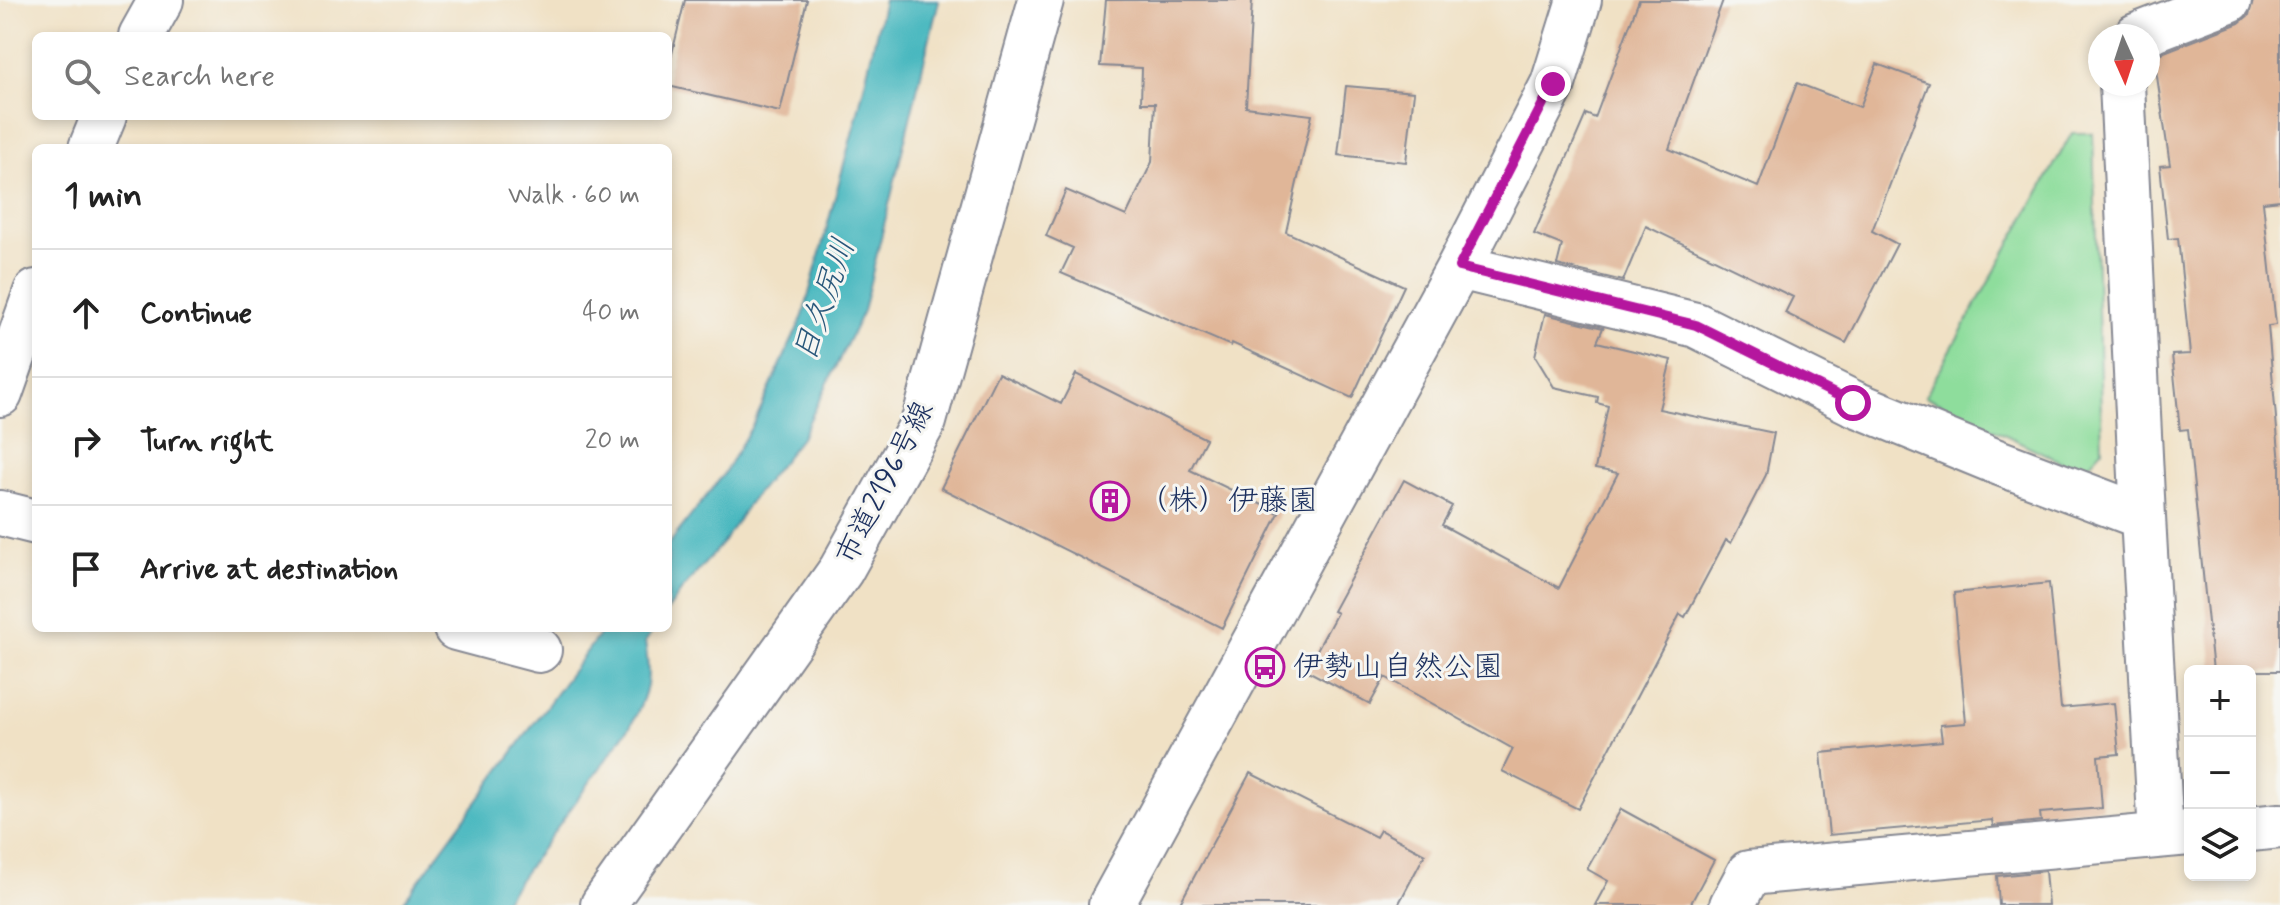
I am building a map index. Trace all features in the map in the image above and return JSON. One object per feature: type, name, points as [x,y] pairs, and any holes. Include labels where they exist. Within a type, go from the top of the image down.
[{"type":"street","points":[[143,32],[161,0]]},
{"type":"street","name":"市道2196号線","points":[[603,905],[841,570],[924,421],[1041,0]]},
{"type":"street","points":[[1111,905],[1459,267],[1553,84],[1579,0]]},
{"type":"street","points":[[2160,27],[2229,0]]},
{"type":"street","points":[[1732,905],[1749,873],[2176,834],[2143,517],[2123,96]]},
{"type":"street","points":[[93,144],[102,120]]},
{"type":"street","points":[[1459,267],[1696,325],[1853,403],[2143,517]]},
{"type":"street","points":[[0,394],[22,300]]},
{"type":"street","points":[[0,513],[32,521]]},
{"type":"street","points":[[471,632],[539,650]]},
{"type":"street","points":[[2256,828],[2280,826]]},
{"type":"green space","points":[[2072,133],[2093,133],[2102,450],[2082,472],[1925,396]]},
{"type":"water","name":"目久尻川","points":[[884,0],[939,0],[863,311],[801,438],[749,503],[725,540],[672,604],[672,540],[723,475],[755,421],[803,316],[858,112]]},
{"type":"water","points":[[601,632],[652,632],[645,642],[647,685],[631,725],[501,905],[401,905]]},
{"type":"building","points":[[685,0],[807,0],[780,112],[672,87],[672,54]]},
{"type":"building","points":[[1106,0],[1252,0],[1246,107],[1312,115],[1286,232],[1404,286],[1352,398],[1232,343],[1231,346],[1061,273],[1073,248],[1046,236],[1066,190],[1126,216],[1152,162],[1155,103],[1141,103],[1142,68],[1100,66]]},
{"type":"building","points":[[1639,0],[1723,0],[1669,149],[1758,187],[1797,83],[1860,107],[1877,64],[1929,83],[1872,231],[1897,244],[1846,343],[1785,313],[1793,297],[1646,226],[1623,281],[1557,265],[1562,245],[1534,234],[1586,114],[1595,118]]},
{"type":"building","points":[[2253,0],[2280,0],[2280,200],[2263,202],[2276,325],[2268,326],[2280,464],[2280,671],[2256,671],[2256,665],[2212,665],[2188,429],[2180,430],[2172,355],[2190,354],[2178,238],[2168,239],[2160,166],[2170,165],[2160,96],[2160,54],[2239,23],[2249,15]]},
{"type":"building","points":[[1346,86],[1414,92],[1406,162],[1338,155]]},
{"type":"building","points":[[1545,314],[1603,328],[1597,342],[1671,360],[1659,409],[1774,433],[1766,475],[1731,543],[1726,540],[1685,617],[1680,614],[1578,809],[1502,771],[1513,749],[1385,677],[1370,704],[1306,670],[1337,613],[1333,611],[1404,480],[1452,506],[1442,525],[1559,588],[1618,473],[1595,469],[1608,406],[1597,403],[1598,397],[1554,387],[1535,356]]},
{"type":"building","name":"（株）伊藤園","points":[[998,373],[1061,404],[1076,374],[1206,439],[1190,470],[1279,513],[1222,628],[941,488]]},
{"type":"building","points":[[2049,583],[2061,708],[2114,703],[2119,754],[2098,756],[2102,808],[2040,813],[2041,821],[1993,826],[1992,820],[1829,835],[1821,753],[1942,741],[1940,725],[1966,723],[1954,593]]},
{"type":"building","points":[[1250,773],[1376,837],[1380,830],[1425,854],[1398,905],[1179,905]]},
{"type":"building","points":[[1621,809],[1714,860],[1690,905],[1595,905],[1608,881],[1587,869]]},
{"type":"building","points":[[2045,871],[2048,905],[1999,905],[1997,876]]},
{"type":"place","name":"（株）伊藤園","points":[[1110,501]]},
{"type":"place","name":"伊勢山自然公園","points":[[1265,667]]},
{"type":"route","points":[[1553,84],[1459,267],[1696,325],[1853,403]]}]
